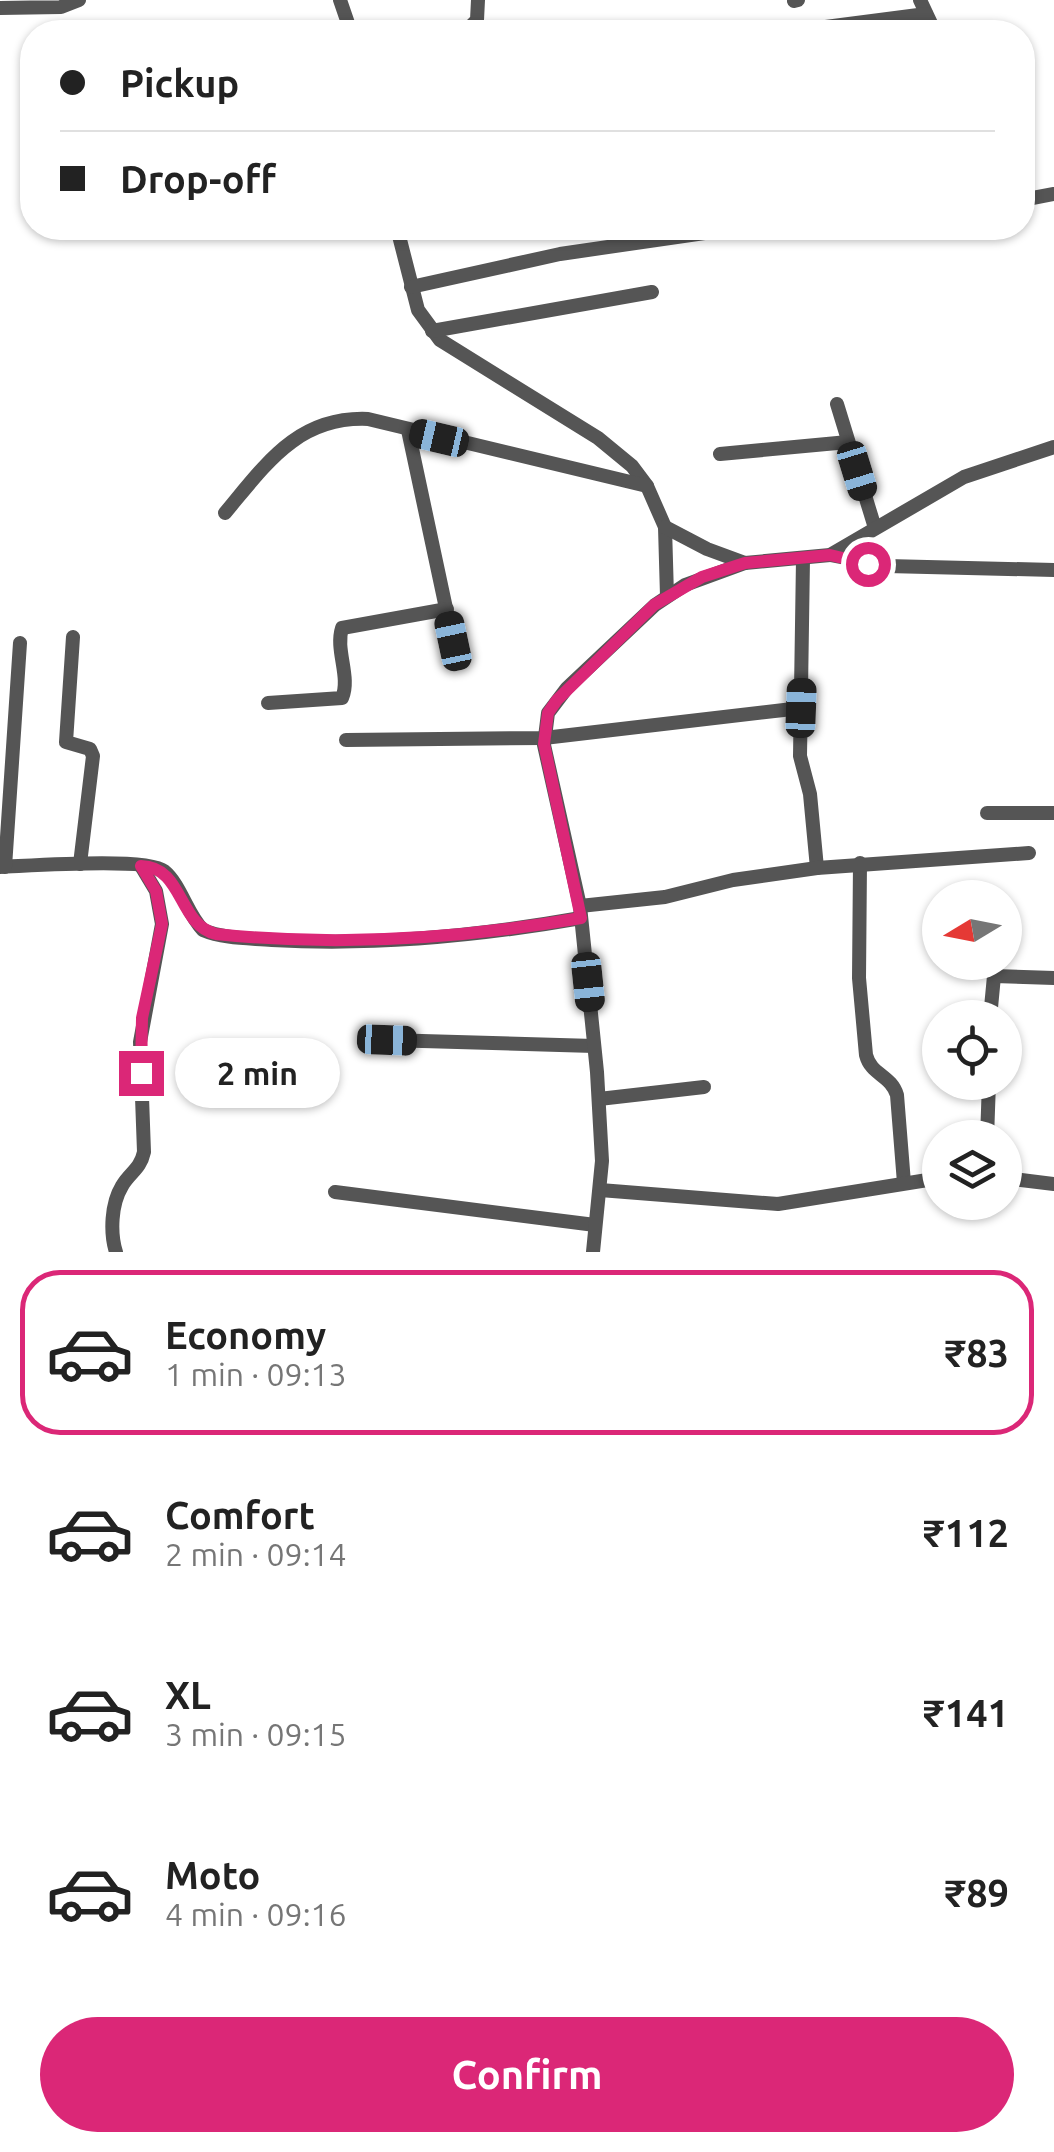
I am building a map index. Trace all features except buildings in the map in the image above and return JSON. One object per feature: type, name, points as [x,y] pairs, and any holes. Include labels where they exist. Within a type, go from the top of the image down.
[{"type":"street","points":[[0,8],[61,7],[79,0]]},
{"type":"street","points":[[852,20],[923,7]]},
{"type":"street","points":[[400,240],[418,310],[432,331],[455,351],[598,438],[632,466],[647,486],[665,527],[666,596]]},
{"type":"street","points":[[411,287],[560,254],[656,240]]},
{"type":"street","points":[[432,331],[652,292]]},
{"type":"street","points":[[836,404],[875,528]]},
{"type":"street","points":[[225,513],[268,462],[316,425],[340,419],[368,419],[647,486]]},
{"type":"street","points":[[408,430],[453,641]]},
{"type":"street","points":[[720,454],[848,442]]},
{"type":"street","points":[[830,555],[964,477],[1054,446]]},
{"type":"street","points":[[665,527],[706,549],[745,563]]},
{"type":"street","points":[[593,1252],[600,1190],[599,1099],[580,912],[544,738],[548,713],[567,688],[666,596],[702,577],[745,563],[830,555],[888,566],[1054,570]]},
{"type":"street","points":[[804,559],[800,756],[810,794],[818,868]]},
{"type":"street","points":[[268,703],[336,700],[345,695],[342,628],[446,609]]},
{"type":"street","points":[[74,637],[66,742],[90,749],[93,756],[80,864]]},
{"type":"street","points":[[20,643],[2,867],[156,867],[167,873],[192,918],[204,930],[216,934],[328,942],[441,938],[666,897],[733,880],[860,863],[1029,852]]},
{"type":"street","points":[[346,740],[544,738],[801,708]]},
{"type":"street","points":[[987,813],[1054,813]]},
{"type":"street","points":[[860,863],[859,978],[864,1042],[870,1067],[892,1082],[897,1095],[904,1182]]},
{"type":"street","points":[[116,1252],[112,1228],[117,1199],[124,1182],[139,1169],[144,1152],[140,1031],[162,924],[156,891],[141,866]]},
{"type":"street","points":[[992,1000],[994,976],[1054,978]]},
{"type":"street","points":[[387,1040],[594,1046]]},
{"type":"street","points":[[599,1099],[704,1087]]},
{"type":"street","points":[[600,1190],[778,1204],[922,1180]]},
{"type":"street","points":[[1022,1180],[1054,1184]]},
{"type":"street","points":[[335,1192],[596,1225]]},
{"type":"route","points":[[141,1073],[142,1018],[162,913],[156,891],[141,866],[167,873],[192,918],[204,930],[216,934],[328,942],[441,938],[581,918],[544,744],[548,713],[557,700],[654,605],[702,577],[745,563],[830,555],[868,564]]}]
